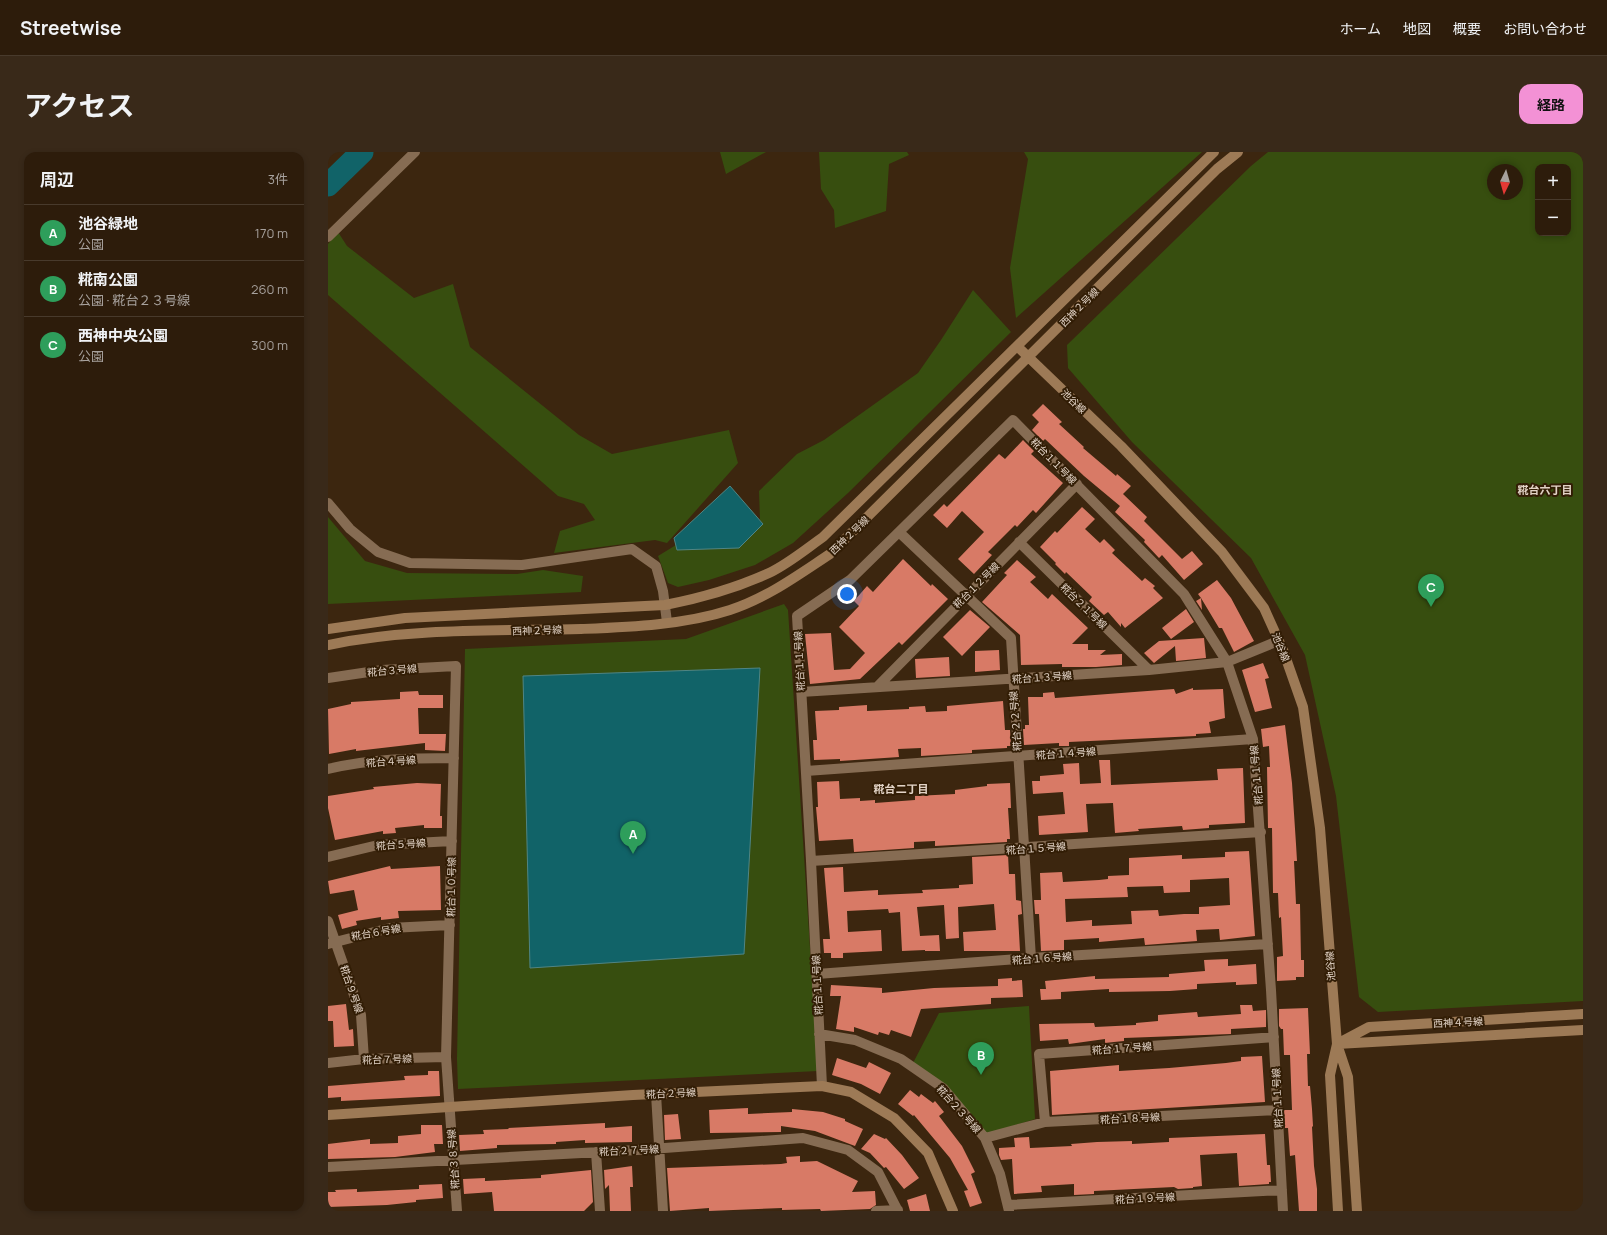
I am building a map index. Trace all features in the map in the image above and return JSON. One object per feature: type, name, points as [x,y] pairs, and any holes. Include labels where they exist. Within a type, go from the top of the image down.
[{"type":"street","points":[[328,237],[415,152]]},
{"type":"street","name":"西神２号線","points":[[328,629],[405,618],[665,605],[694,600],[728,590],[771,572],[823,537],[1018,347],[1214,152]]},
{"type":"street","name":"西神２号線","points":[[328,645],[406,634],[636,627],[730,610],[779,588],[830,554],[1029,358],[1217,169],[1238,152]]},
{"type":"street","name":"池谷線","points":[[1018,347],[1121,446],[1222,552],[1264,608],[1278,641],[1302,707],[1320,828],[1337,1044]]},
{"type":"street","name":"糀台１１号線","points":[[822,1086],[812,861],[797,616],[850,580],[1013,420],[1184,594],[1227,662],[1253,739],[1261,832],[1283,1211]]},
{"type":"street","name":"糀台１２号線","points":[[877,687],[1077,484]]},
{"type":"street","points":[[328,503],[350,529],[378,552],[410,563],[522,565],[632,549],[656,566],[665,605],[667,622]]},
{"type":"street","name":"糀台２２号線","points":[[899,532],[1011,638],[1012,679],[1031,958]]},
{"type":"street","name":"糀台２１号線","points":[[1019,542],[1149,670]]},
{"type":"street","name":"糀台１３号線","points":[[801,692],[1149,670],[1227,662],[1278,641]]},
{"type":"street","name":"糀台３号線","points":[[328,678],[382,670],[456,666]]},
{"type":"street","name":"糀台１０号線","points":[[449,1107],[446,1057],[456,666]]},
{"type":"street","name":"糀台１４号線","points":[[806,771],[1253,739]]},
{"type":"street","name":"糀台４号線","points":[[328,769],[346,765],[397,759],[454,758]]},
{"type":"street","name":"糀台１５号線","points":[[812,861],[1024,849],[1261,832]]},
{"type":"street","name":"糀台５号線","points":[[328,857],[378,845],[452,841]]},
{"type":"street","name":"糀台９号線","points":[[328,921],[331,942],[361,1016],[364,1059]]},
{"type":"street","name":"糀台６号線","points":[[331,942],[390,928],[450,925]]},
{"type":"street","name":"糀台１６号線","points":[[817,974],[1031,958],[1268,944]]},
{"type":"street","name":"西神４号線","points":[[1337,1044],[1369,1027],[1583,1014]]},
{"type":"street","name":"西神４号線","points":[[1337,1044],[1583,1030]]},
{"type":"street","name":"糀台２３号線","points":[[819,1034],[855,1040],[901,1059],[943,1088],[985,1138],[1000,1174],[1009,1208]]},
{"type":"street","name":"糀台１７号線","points":[[1045,1122],[1039,1054],[1274,1037]]},
{"type":"street","points":[[1337,1044],[1330,1074],[1338,1211]]},
{"type":"street","points":[[1337,1044],[1348,1077],[1357,1211]]},
{"type":"street","name":"糀台７号線","points":[[328,1063],[364,1059],[446,1057]]},
{"type":"street","name":"糀台２号線","points":[[328,1115],[656,1094],[822,1086],[851,1092],[894,1118],[928,1154],[953,1211]]},
{"type":"street","points":[[656,1094],[663,1211]]},
{"type":"street","name":"糀台３８号線","points":[[449,1107],[457,1211]]},
{"type":"street","name":"糀台１８号線","points":[[985,1138],[1045,1122],[1278,1110]]},
{"type":"street","name":"糀台２７号線","points":[[328,1167],[659,1149],[803,1138],[848,1150],[878,1172],[898,1210]]},
{"type":"street","points":[[596,1152],[600,1211]]},
{"type":"street","name":"糀台１９号線","points":[[1009,1208],[1282,1190]]},
{"type":"street","points":[[876,1211],[898,1210]]},
{"type":"green space","points":[[720,152],[766,152],[726,174]]},
{"type":"green space","points":[[819,152],[907,152],[909,155],[889,164],[886,211],[835,228],[834,210],[821,189]]},
{"type":"green space","points":[[1024,152],[1202,152],[1016,318],[1010,268],[1028,159]]},
{"type":"green space","points":[[1268,152],[1583,152],[1583,1001],[1378,1012],[1359,997],[1336,796],[1305,655],[1251,558],[1132,442],[1068,368],[1067,345],[1251,166]]},
{"type":"green space","points":[[338,232],[347,246],[414,298],[453,284],[470,347],[579,435],[612,454],[729,430],[738,463],[667,543],[655,540],[554,553],[560,531],[595,520],[584,504],[558,496],[328,295],[328,244]]},
{"type":"green space","points":[[973,290],[1011,332],[848,493],[793,543],[755,565],[709,580],[678,587],[668,583],[658,556],[676,545],[677,550],[763,524],[760,520],[759,491],[797,454],[824,440],[918,373]]},
{"type":"green space","points":[[328,517],[365,561],[407,573],[517,574],[543,570],[583,576],[581,592],[328,604]]},
{"type":"green space","points":[[784,604],[788,610],[818,1071],[458,1089],[457,1059],[465,649],[686,639]]},
{"type":"green space","points":[[1029,1006],[1035,1119],[987,1134],[913,1063],[939,1013]]},
{"type":"water","points":[[730,486],[763,524],[739,548],[677,550],[674,538]]},
{"type":"water","points":[[760,668],[744,954],[530,968],[523,676]]},
{"type":"building","points":[[1043,404],[1062,422],[1059,424],[1084,447],[1083,448],[1116,476],[1117,474],[1131,486],[1123,494],[1147,517],[1144,521],[1182,559],[1192,551],[1203,564],[1184,580],[1162,555],[1159,558],[1144,542],[1145,540],[1115,512],[1120,506],[1084,476],[1045,439],[1043,441],[1032,430],[1039,422],[1032,415]]},
{"type":"building","points":[[1023,440],[1034,451],[1031,454],[1063,483],[1036,513],[1033,510],[1017,527],[1015,525],[988,552],[992,555],[974,574],[958,559],[984,532],[962,511],[947,528],[933,515],[944,504],[947,507],[999,454],[1005,459]]},
{"type":"building","points":[[1082,507],[1095,519],[1085,529],[1100,543],[1104,539],[1115,550],[1112,553],[1142,581],[1145,578],[1155,586],[1153,588],[1163,598],[1125,628],[1121,623],[1121,627],[1108,612],[1104,615],[1089,601],[1092,597],[1066,572],[1065,574],[1040,547],[1055,531],[1057,533]]},
{"type":"building","points":[[903,559],[931,586],[932,584],[948,599],[902,645],[899,642],[860,679],[810,684],[805,634],[831,633],[834,670],[850,669],[865,653],[839,627],[859,606],[854,601],[867,586],[873,592]]},
{"type":"building","points":[[1017,560],[1036,577],[1030,582],[1048,599],[1052,594],[1088,628],[1072,644],[1088,644],[1088,650],[1106,650],[1100,655],[1122,654],[1122,665],[1062,667],[1062,664],[1021,665],[1020,635],[982,602],[1007,575],[1004,573]]},
{"type":"building","points":[[1217,580],[1231,598],[1254,641],[1234,652],[1222,628],[1219,628],[1198,594]]},
{"type":"building","points":[[1201,598],[1202,610],[1196,601]]},
{"type":"building","points":[[1186,609],[1194,622],[1171,639],[1162,628]]},
{"type":"building","points":[[970,610],[990,627],[962,656],[943,637]]},
{"type":"building","points":[[1204,638],[1206,658],[1176,661],[1175,646],[1154,663],[1144,653],[1159,641]]},
{"type":"building","points":[[999,650],[1000,670],[975,672],[975,651]]},
{"type":"building","points":[[949,657],[950,676],[916,678],[915,659]]},
{"type":"building","points":[[1263,663],[1269,678],[1265,679],[1272,708],[1255,712],[1242,670]]},
{"type":"building","points":[[1193,688],[1193,690],[1223,689],[1225,718],[1209,722],[1211,733],[1196,734],[1196,736],[1069,742],[1069,746],[1059,746],[1059,743],[1024,745],[1023,729],[1025,729],[1025,725],[1029,725],[1028,697],[1043,697],[1043,693],[1054,692],[1055,698],[1174,689],[1176,694]]},
{"type":"building","points":[[418,691],[419,695],[443,695],[443,708],[418,708],[419,734],[446,734],[445,751],[425,750],[425,743],[356,751],[356,749],[329,754],[328,709],[351,704],[351,702],[400,699],[400,692]]},
{"type":"building","points":[[1003,701],[1005,730],[1010,730],[1011,746],[1007,746],[1007,748],[972,750],[972,753],[921,756],[921,748],[898,749],[899,757],[840,761],[840,759],[814,760],[813,740],[817,740],[815,711],[839,710],[839,707],[867,705],[867,711],[909,709],[909,707],[925,706],[926,712],[947,711],[947,706]]},
{"type":"building","points":[[1285,725],[1292,783],[1297,861],[1294,861],[1296,904],[1300,904],[1301,960],[1304,960],[1304,977],[1296,977],[1296,980],[1277,981],[1277,957],[1283,956],[1281,917],[1279,918],[1278,893],[1273,893],[1272,828],[1268,828],[1267,767],[1270,767],[1269,746],[1263,747],[1261,729]]},
{"type":"building","points":[[1099,760],[1110,760],[1111,785],[1218,780],[1217,769],[1243,768],[1245,823],[1209,825],[1209,828],[1183,830],[1182,826],[1138,829],[1139,831],[1115,833],[1113,803],[1086,804],[1088,832],[1039,835],[1038,816],[1065,814],[1063,792],[1033,794],[1032,781],[1040,781],[1040,776],[1064,774],[1063,764],[1079,763],[1080,784],[1101,783]]},
{"type":"building","points":[[839,781],[840,799],[860,798],[860,801],[875,800],[875,803],[915,800],[915,796],[955,794],[955,790],[987,786],[987,784],[1010,783],[1011,808],[1008,808],[1010,839],[1007,839],[1007,842],[935,846],[935,841],[914,842],[914,848],[854,852],[853,839],[819,841],[816,807],[818,807],[817,782]]},
{"type":"building","points":[[417,783],[441,784],[440,816],[442,816],[442,828],[424,828],[424,825],[395,828],[396,833],[383,834],[383,831],[335,840],[328,808],[328,796],[374,789],[373,787]]},
{"type":"building","points":[[1249,851],[1255,936],[1220,940],[1219,929],[1196,930],[1197,941],[1145,945],[1144,938],[1099,942],[1099,938],[1064,940],[1064,950],[1041,951],[1039,914],[1035,914],[1034,900],[1041,900],[1040,873],[1062,872],[1063,882],[1108,879],[1108,876],[1129,875],[1129,858],[1182,855],[1182,859],[1225,857],[1225,852]],"holes":[[[1229,878],[1230,905],[1199,907],[1199,914],[1159,916],[1158,910],[1131,911],[1132,924],[1092,926],[1092,920],[1066,922],[1065,899],[1128,897],[1127,887],[1163,886],[1164,893],[1190,892],[1190,880]]]},
{"type":"building","points":[[1008,855],[1009,874],[1015,874],[1016,900],[1021,901],[1022,914],[1018,915],[1020,951],[964,951],[963,932],[996,930],[994,904],[958,907],[959,938],[946,939],[944,905],[917,907],[920,936],[939,935],[940,951],[902,951],[900,912],[889,913],[888,909],[847,911],[848,932],[881,930],[882,951],[843,953],[843,958],[831,958],[831,953],[824,953],[823,939],[830,939],[824,868],[843,867],[844,892],[878,890],[878,895],[923,893],[922,890],[959,888],[959,885],[973,884],[972,857]]},
{"type":"building","points":[[390,866],[391,869],[440,866],[441,910],[398,911],[399,918],[381,920],[381,917],[356,921],[357,925],[342,929],[338,915],[358,910],[354,890],[330,894],[328,881]]},
{"type":"building","points":[[1228,959],[1228,966],[1256,964],[1257,984],[1236,985],[1236,982],[1197,984],[1197,989],[1170,991],[1109,992],[1109,989],[1061,992],[1061,999],[1041,1000],[1040,989],[1046,989],[1045,981],[1095,976],[1095,979],[1169,977],[1169,974],[1205,971],[1204,960]]},
{"type":"building","points":[[1012,978],[1012,981],[1022,980],[1023,997],[991,998],[991,1004],[921,1009],[911,1037],[891,1030],[889,1035],[879,1032],[878,1035],[854,1027],[854,1032],[836,1029],[841,996],[830,996],[831,985],[882,988],[882,993],[934,988],[998,986],[998,979]]},
{"type":"building","points":[[346,1004],[349,1030],[353,1029],[354,1046],[334,1047],[333,1021],[328,1021],[328,1006]]},
{"type":"building","points":[[1240,1005],[1252,1005],[1253,1011],[1266,1010],[1266,1027],[1231,1029],[1231,1034],[1124,1038],[1124,1041],[1105,1043],[1105,1039],[1069,1044],[1068,1039],[1040,1041],[1039,1024],[1094,1023],[1095,1027],[1136,1025],[1136,1023],[1158,1021],[1158,1015],[1197,1012],[1198,1017],[1241,1014]]},
{"type":"building","points":[[1308,1008],[1310,1054],[1307,1054],[1308,1086],[1310,1086],[1312,1109],[1317,1211],[1299,1211],[1295,1155],[1290,1156],[1288,1128],[1285,1128],[1284,1110],[1292,1110],[1290,1055],[1284,1055],[1283,1029],[1279,1026],[1279,1009]]},
{"type":"building","points":[[1262,1056],[1265,1102],[1052,1115],[1050,1071],[1119,1065],[1119,1071],[1169,1068],[1226,1063],[1241,1061],[1241,1057]]},
{"type":"building","points":[[837,1058],[866,1068],[869,1062],[891,1073],[880,1094],[861,1084],[832,1075]]},
{"type":"building","points":[[428,1071],[439,1071],[440,1096],[341,1101],[341,1097],[328,1098],[328,1086],[405,1080],[404,1076],[428,1075]]},
{"type":"building","points":[[910,1090],[919,1097],[921,1094],[933,1103],[935,1101],[944,1112],[939,1116],[962,1146],[975,1172],[971,1174],[982,1203],[970,1207],[964,1191],[968,1190],[950,1158],[914,1115],[913,1116],[898,1104]]},
{"type":"building","points":[[748,1108],[748,1114],[792,1112],[792,1109],[823,1112],[845,1119],[845,1121],[863,1129],[855,1146],[815,1131],[781,1126],[781,1132],[710,1133],[709,1110]]},
{"type":"building","points":[[678,1114],[681,1139],[665,1140],[664,1115]]},
{"type":"building","points":[[605,1123],[605,1128],[632,1126],[632,1142],[585,1143],[585,1140],[556,1142],[556,1144],[497,1145],[497,1148],[460,1151],[459,1135],[484,1134],[483,1130]]},
{"type":"building","points":[[421,1125],[442,1125],[443,1144],[434,1144],[435,1152],[395,1157],[328,1159],[328,1144],[370,1139],[370,1144],[398,1143],[398,1136],[421,1134]]},
{"type":"building","points":[[874,1134],[885,1139],[886,1138],[902,1155],[919,1178],[904,1189],[886,1167],[884,1168],[870,1153],[861,1149]]},
{"type":"building","points":[[1265,1134],[1267,1165],[1270,1165],[1271,1182],[1269,1182],[1269,1184],[1239,1186],[1237,1153],[1200,1155],[1202,1186],[1193,1188],[1178,1189],[1174,1187],[1094,1191],[1094,1194],[1074,1195],[1074,1184],[1041,1186],[1042,1192],[1014,1194],[1012,1159],[1001,1160],[999,1155],[999,1148],[1015,1147],[1014,1138],[1029,1137],[1030,1148],[1072,1146],[1071,1144],[1097,1142],[1132,1141],[1132,1144],[1169,1142],[1169,1138]]},
{"type":"building","points":[[800,1156],[800,1162],[817,1161],[858,1181],[852,1192],[875,1191],[876,1205],[870,1209],[821,1211],[820,1209],[782,1210],[782,1208],[709,1211],[709,1208],[670,1211],[667,1168],[781,1164],[787,1163],[786,1157]]},
{"type":"building","points":[[632,1166],[633,1187],[630,1187],[631,1211],[610,1211],[609,1185],[605,1189],[604,1170]]},
{"type":"building","points":[[591,1170],[593,1202],[584,1211],[494,1211],[492,1192],[464,1194],[463,1179],[485,1178],[485,1181],[541,1178],[541,1175]]},
{"type":"building","points":[[442,1184],[443,1198],[416,1200],[416,1202],[387,1205],[328,1207],[328,1192],[336,1192],[335,1190],[357,1189],[357,1192],[419,1189],[419,1185]]},
{"type":"building","points":[[926,1194],[930,1211],[910,1211],[907,1200]]},
{"type":"waterway","points":[[328,185],[362,152]]},
{"type":"place","name":"西神中央公園","points":[[1431,607]]},
{"type":"place","name":"池谷緑地","points":[[633,854]]},
{"type":"place","name":"糀南公園","points":[[981,1075]]},
{"type":"district","name":"糀台六丁目","points":[[1545,489]]},
{"type":"district","name":"糀台二丁目","points":[[901,788]]}]
